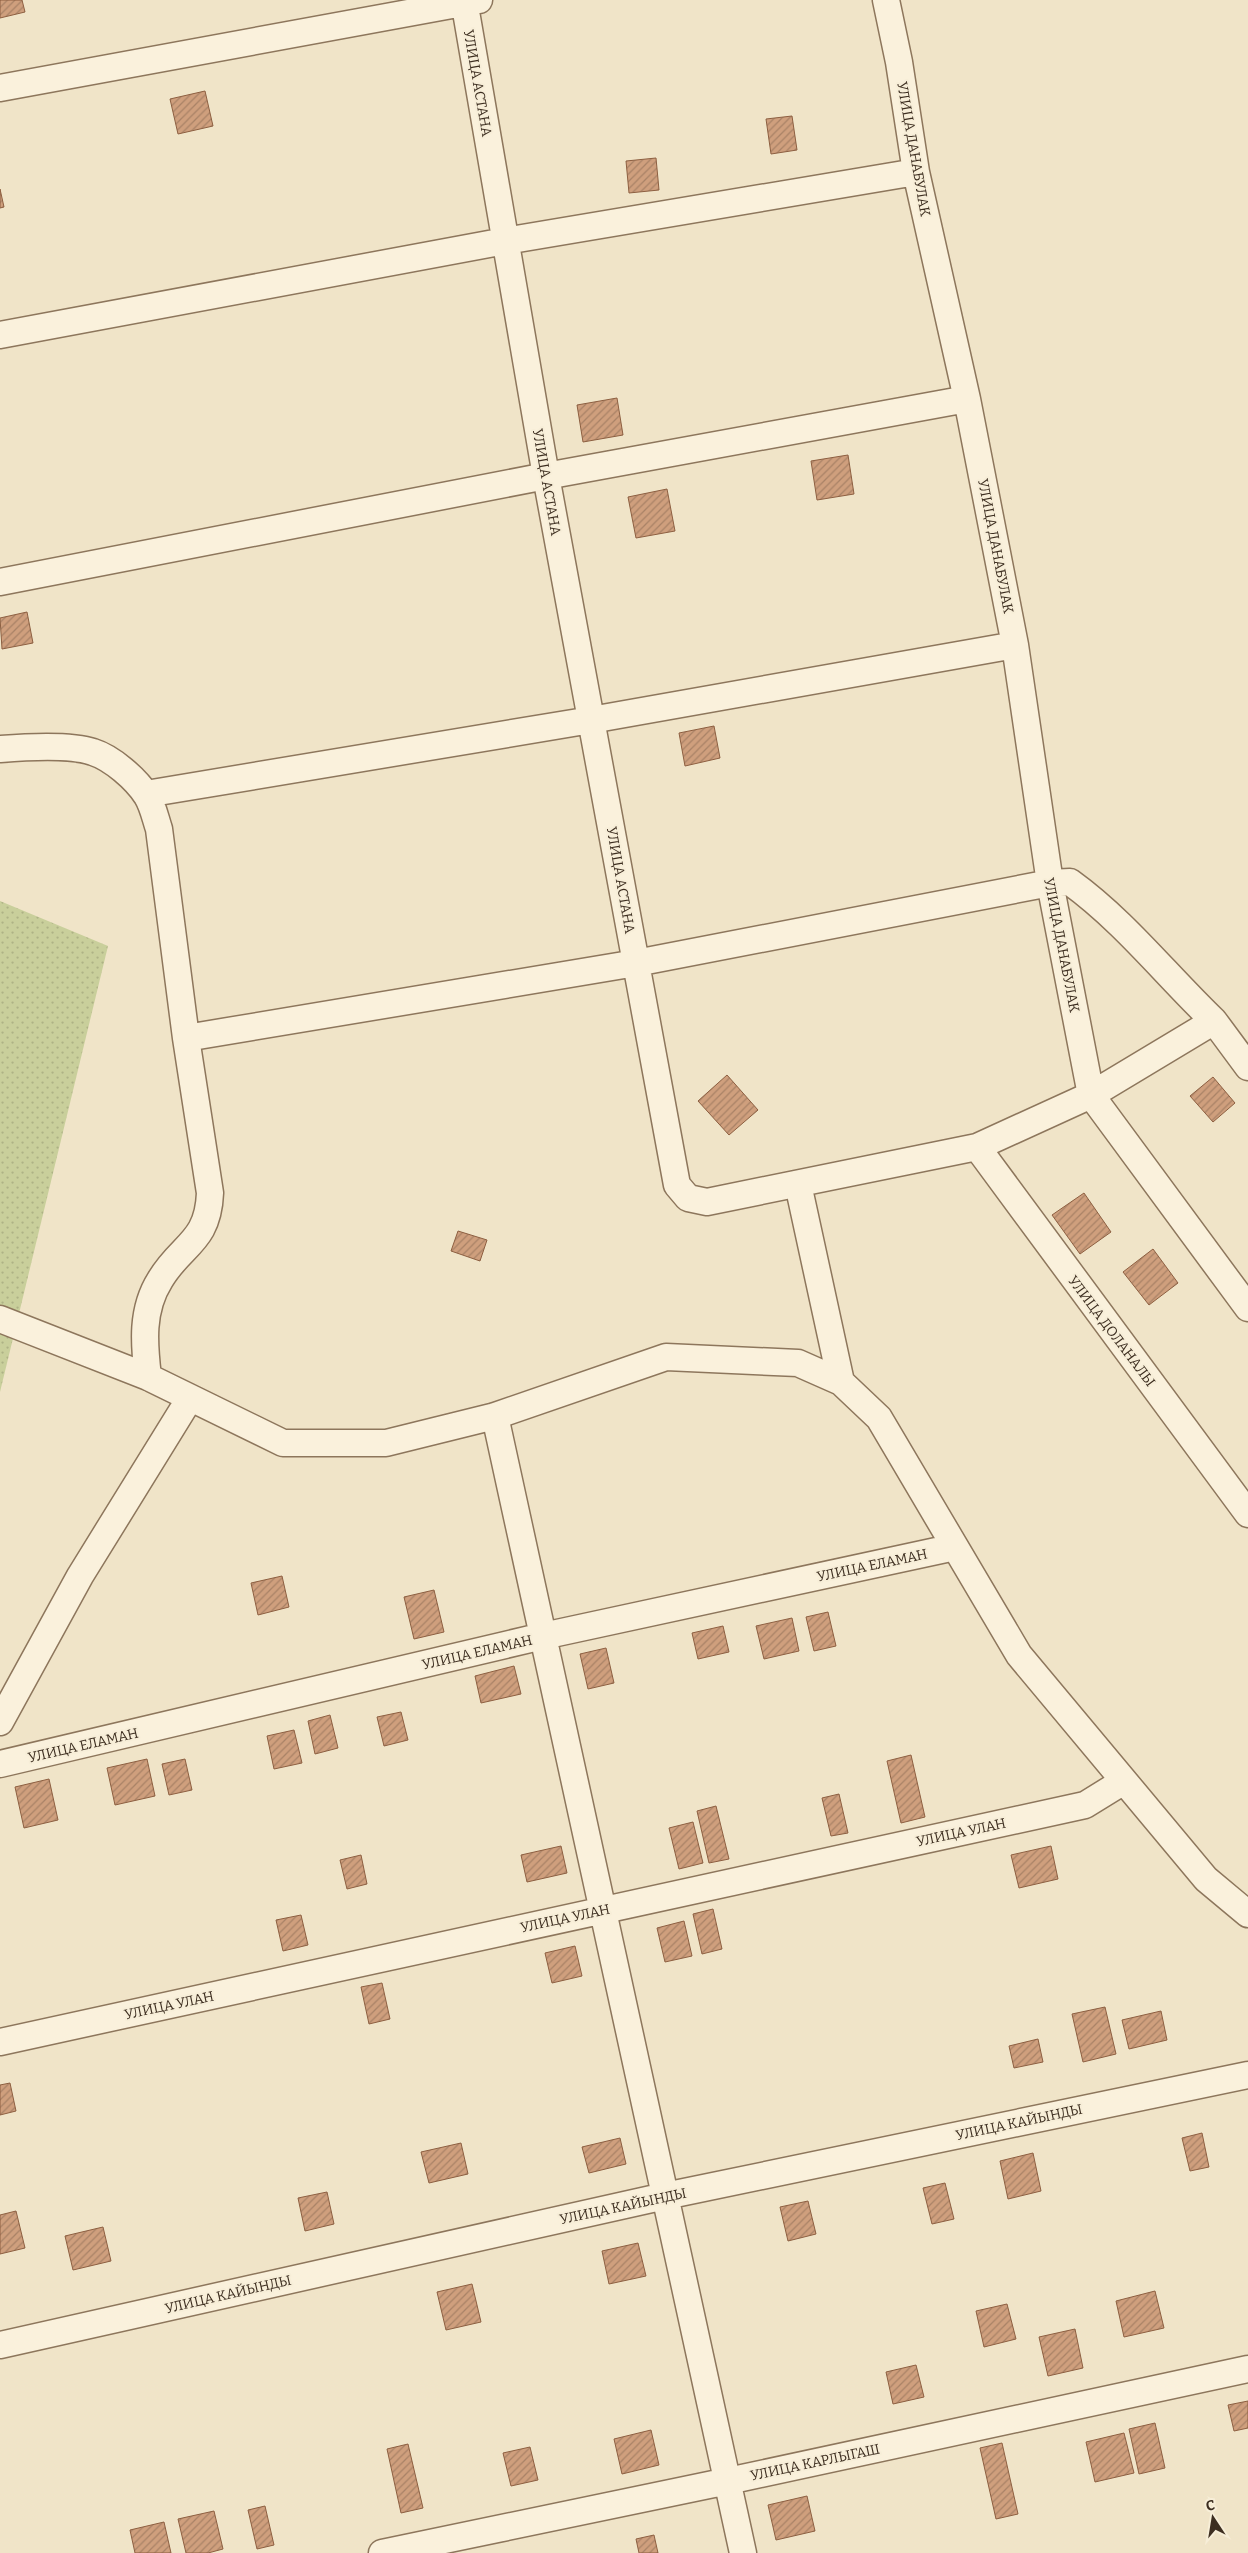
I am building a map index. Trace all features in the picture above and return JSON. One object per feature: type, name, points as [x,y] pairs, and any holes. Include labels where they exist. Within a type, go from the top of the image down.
[{"type":"street","name":"УЛИЦА ДАНАБУЛАК","points":[[886,0],[916,172],[967,399],[1015,645],[1050,883],[1091,1095]]},
{"type":"street","points":[[0,88],[469,1]]},
{"type":"street","name":"УЛИЦА АСТАНА","points":[[469,1],[505,241],[546,476],[677,1185],[688,1198],[707,1202],[977,1147],[1091,1095],[1214,1022]]},
{"type":"street","points":[[0,335],[505,241],[916,172]]},
{"type":"street","points":[[0,582],[546,476],[967,399]]},
{"type":"street","points":[[146,794],[591,720],[1015,645]]},
{"type":"street","points":[[0,749],[42,746],[93,752],[120,768],[146,794],[153,808],[158,829],[186,1038],[210,1193],[209,1212],[202,1230],[160,1280],[149,1305],[144,1338],[148,1377]]},
{"type":"street","points":[[186,1038],[636,963],[1050,883],[1070,882],[1101,904],[1170,979],[1214,1022],[1248,1067]]},
{"type":"street","points":[[1091,1095],[1248,1308]]},
{"type":"street","name":"УЛИЦА ДОЛАНАЛЫ","points":[[977,1147],[1248,1514]]},
{"type":"street","points":[[798,1184],[841,1382]]},
{"type":"street","points":[[0,1319],[148,1377],[283,1443],[386,1442],[495,1416],[666,1356],[798,1363],[841,1382],[879,1418],[1019,1655],[1206,1879],[1248,1914]]},
{"type":"street","points":[[0,1722],[80,1576],[190,1398]]},
{"type":"street","points":[[495,1416],[743,2553]]},
{"type":"street","name":"УЛИЦА ЕЛАМАН","points":[[0,1764],[543,1636],[955,1547]]},
{"type":"street","name":"УЛИЦА УЛАН","points":[[0,2042],[1085,1804],[1124,1781]]},
{"type":"street","name":"УЛИЦА КАЙЫНДЫ","points":[[0,2345],[665,2196],[1248,2075]]},
{"type":"street","name":"УЛИЦА КАРЛЫГАШ","points":[[382,2553],[1248,2369]]},
{"type":"green space","points":[[0,901],[108,946],[0,1392]]},
{"type":"building","points":[[0,0],[22,0],[25,12],[0,18]]},
{"type":"building","points":[[205,91],[213,126],[178,134],[170,99]]},
{"type":"building","points":[[792,116],[797,150],[771,154],[766,119]]},
{"type":"building","points":[[656,158],[659,190],[629,193],[626,161]]},
{"type":"building","points":[[0,189],[4,207],[0,208]]},
{"type":"building","points":[[617,398],[623,435],[583,442],[577,405]]},
{"type":"building","points":[[848,455],[854,494],[817,500],[811,461]]},
{"type":"building","points":[[667,489],[675,531],[636,538],[628,497]]},
{"type":"building","points":[[27,612],[33,643],[2,649],[0,618]]},
{"type":"building","points":[[714,726],[720,758],[685,766],[679,733]]},
{"type":"building","points":[[727,1075],[758,1110],[729,1135],[698,1101]]},
{"type":"building","points":[[1213,1077],[1235,1103],[1213,1122],[1190,1096]]},
{"type":"building","points":[[1084,1193],[1111,1232],[1080,1254],[1052,1215]]},
{"type":"building","points":[[458,1231],[487,1240],[480,1261],[451,1251]]},
{"type":"building","points":[[1153,1249],[1178,1283],[1149,1305],[1123,1272]]},
{"type":"building","points":[[282,1576],[289,1607],[258,1615],[251,1583]]},
{"type":"building","points":[[434,1590],[444,1632],[414,1639],[404,1597]]},
{"type":"building","points":[[828,1612],[836,1646],[814,1651],[806,1617]]},
{"type":"building","points":[[792,1618],[799,1651],[764,1659],[756,1626]]},
{"type":"building","points":[[723,1626],[729,1652],[698,1659],[692,1633]]},
{"type":"building","points":[[606,1648],[614,1683],[588,1689],[580,1654]]},
{"type":"building","points":[[514,1666],[521,1694],[481,1703],[475,1676]]},
{"type":"building","points":[[401,1712],[408,1740],[384,1746],[377,1717]]},
{"type":"building","points":[[330,1715],[338,1748],[315,1754],[308,1721]]},
{"type":"building","points":[[294,1730],[302,1763],[274,1769],[267,1736]]},
{"type":"building","points":[[911,1755],[925,1817],[901,1823],[887,1761]]},
{"type":"building","points":[[147,1759],[155,1796],[115,1805],[107,1768]]},
{"type":"building","points":[[185,1759],[192,1790],[169,1795],[162,1764]]},
{"type":"building","points":[[49,1779],[58,1820],[24,1828],[15,1787]]},
{"type":"building","points":[[839,1794],[848,1833],[831,1836],[822,1798]]},
{"type":"building","points":[[716,1806],[729,1859],[709,1863],[697,1811]]},
{"type":"building","points":[[693,1822],[703,1863],[679,1869],[669,1828]]},
{"type":"building","points":[[561,1846],[567,1873],[527,1882],[521,1855]]},
{"type":"building","points":[[1051,1846],[1058,1879],[1019,1888],[1011,1855]]},
{"type":"building","points":[[361,1855],[367,1884],[347,1889],[340,1860]]},
{"type":"building","points":[[713,1909],[722,1949],[702,1954],[693,1914]]},
{"type":"building","points":[[301,1915],[308,1945],[283,1951],[276,1920]]},
{"type":"building","points":[[684,1921],[692,1956],[665,1962],[657,1928]]},
{"type":"building","points":[[575,1946],[582,1976],[552,1983],[545,1953]]},
{"type":"building","points":[[382,1983],[390,2019],[369,2024],[361,1987]]},
{"type":"building","points":[[1105,2007],[1116,2054],[1083,2062],[1072,2014]]},
{"type":"building","points":[[1161,2011],[1167,2040],[1129,2049],[1122,2020]]},
{"type":"building","points":[[1038,2039],[1043,2062],[1014,2068],[1009,2046]]},
{"type":"building","points":[[10,2083],[16,2111],[0,2115],[0,2085]]},
{"type":"building","points":[[1202,2133],[1209,2167],[1190,2171],[1182,2138]]},
{"type":"building","points":[[620,2138],[626,2164],[589,2173],[582,2147]]},
{"type":"building","points":[[461,2143],[468,2174],[429,2183],[421,2152]]},
{"type":"building","points":[[1033,2153],[1041,2191],[1008,2199],[1000,2161]]},
{"type":"building","points":[[945,2183],[954,2219],[932,2224],[923,2188]]},
{"type":"building","points":[[327,2192],[334,2224],[305,2231],[298,2198]]},
{"type":"building","points":[[808,2201],[816,2234],[788,2241],[780,2207]]},
{"type":"building","points":[[16,2211],[25,2248],[0,2254],[0,2215]]},
{"type":"building","points":[[103,2227],[111,2261],[73,2270],[65,2236]]},
{"type":"building","points":[[638,2243],[646,2276],[609,2284],[602,2251]]},
{"type":"building","points":[[472,2284],[481,2322],[446,2330],[437,2292]]},
{"type":"building","points":[[1155,2291],[1164,2328],[1124,2337],[1116,2301]]},
{"type":"building","points":[[1007,2304],[1016,2339],[984,2347],[976,2311]]},
{"type":"building","points":[[1075,2329],[1083,2368],[1048,2376],[1039,2337]]},
{"type":"building","points":[[916,2365],[924,2397],[893,2404],[886,2372]]},
{"type":"building","points":[[1248,2401],[1248,2428],[1234,2431],[1228,2405]]},
{"type":"building","points":[[1155,2423],[1165,2468],[1139,2474],[1129,2429]]},
{"type":"building","points":[[651,2430],[659,2465],[622,2474],[614,2439]]},
{"type":"building","points":[[1124,2433],[1134,2473],[1095,2482],[1086,2442]]},
{"type":"building","points":[[1002,2443],[1018,2514],[996,2519],[980,2448]]},
{"type":"building","points":[[408,2444],[423,2508],[401,2513],[387,2449]]},
{"type":"building","points":[[530,2447],[538,2480],[511,2486],[503,2453]]},
{"type":"building","points":[[807,2496],[815,2531],[776,2540],[768,2505]]},
{"type":"building","points":[[265,2506],[274,2545],[257,2549],[248,2510]]},
{"type":"building","points":[[214,2511],[223,2549],[208,2553],[186,2553],[178,2519]]},
{"type":"building","points":[[164,2522],[171,2553],[135,2553],[130,2530]]},
{"type":"building","points":[[654,2535],[658,2553],[639,2553],[636,2539]]}]
